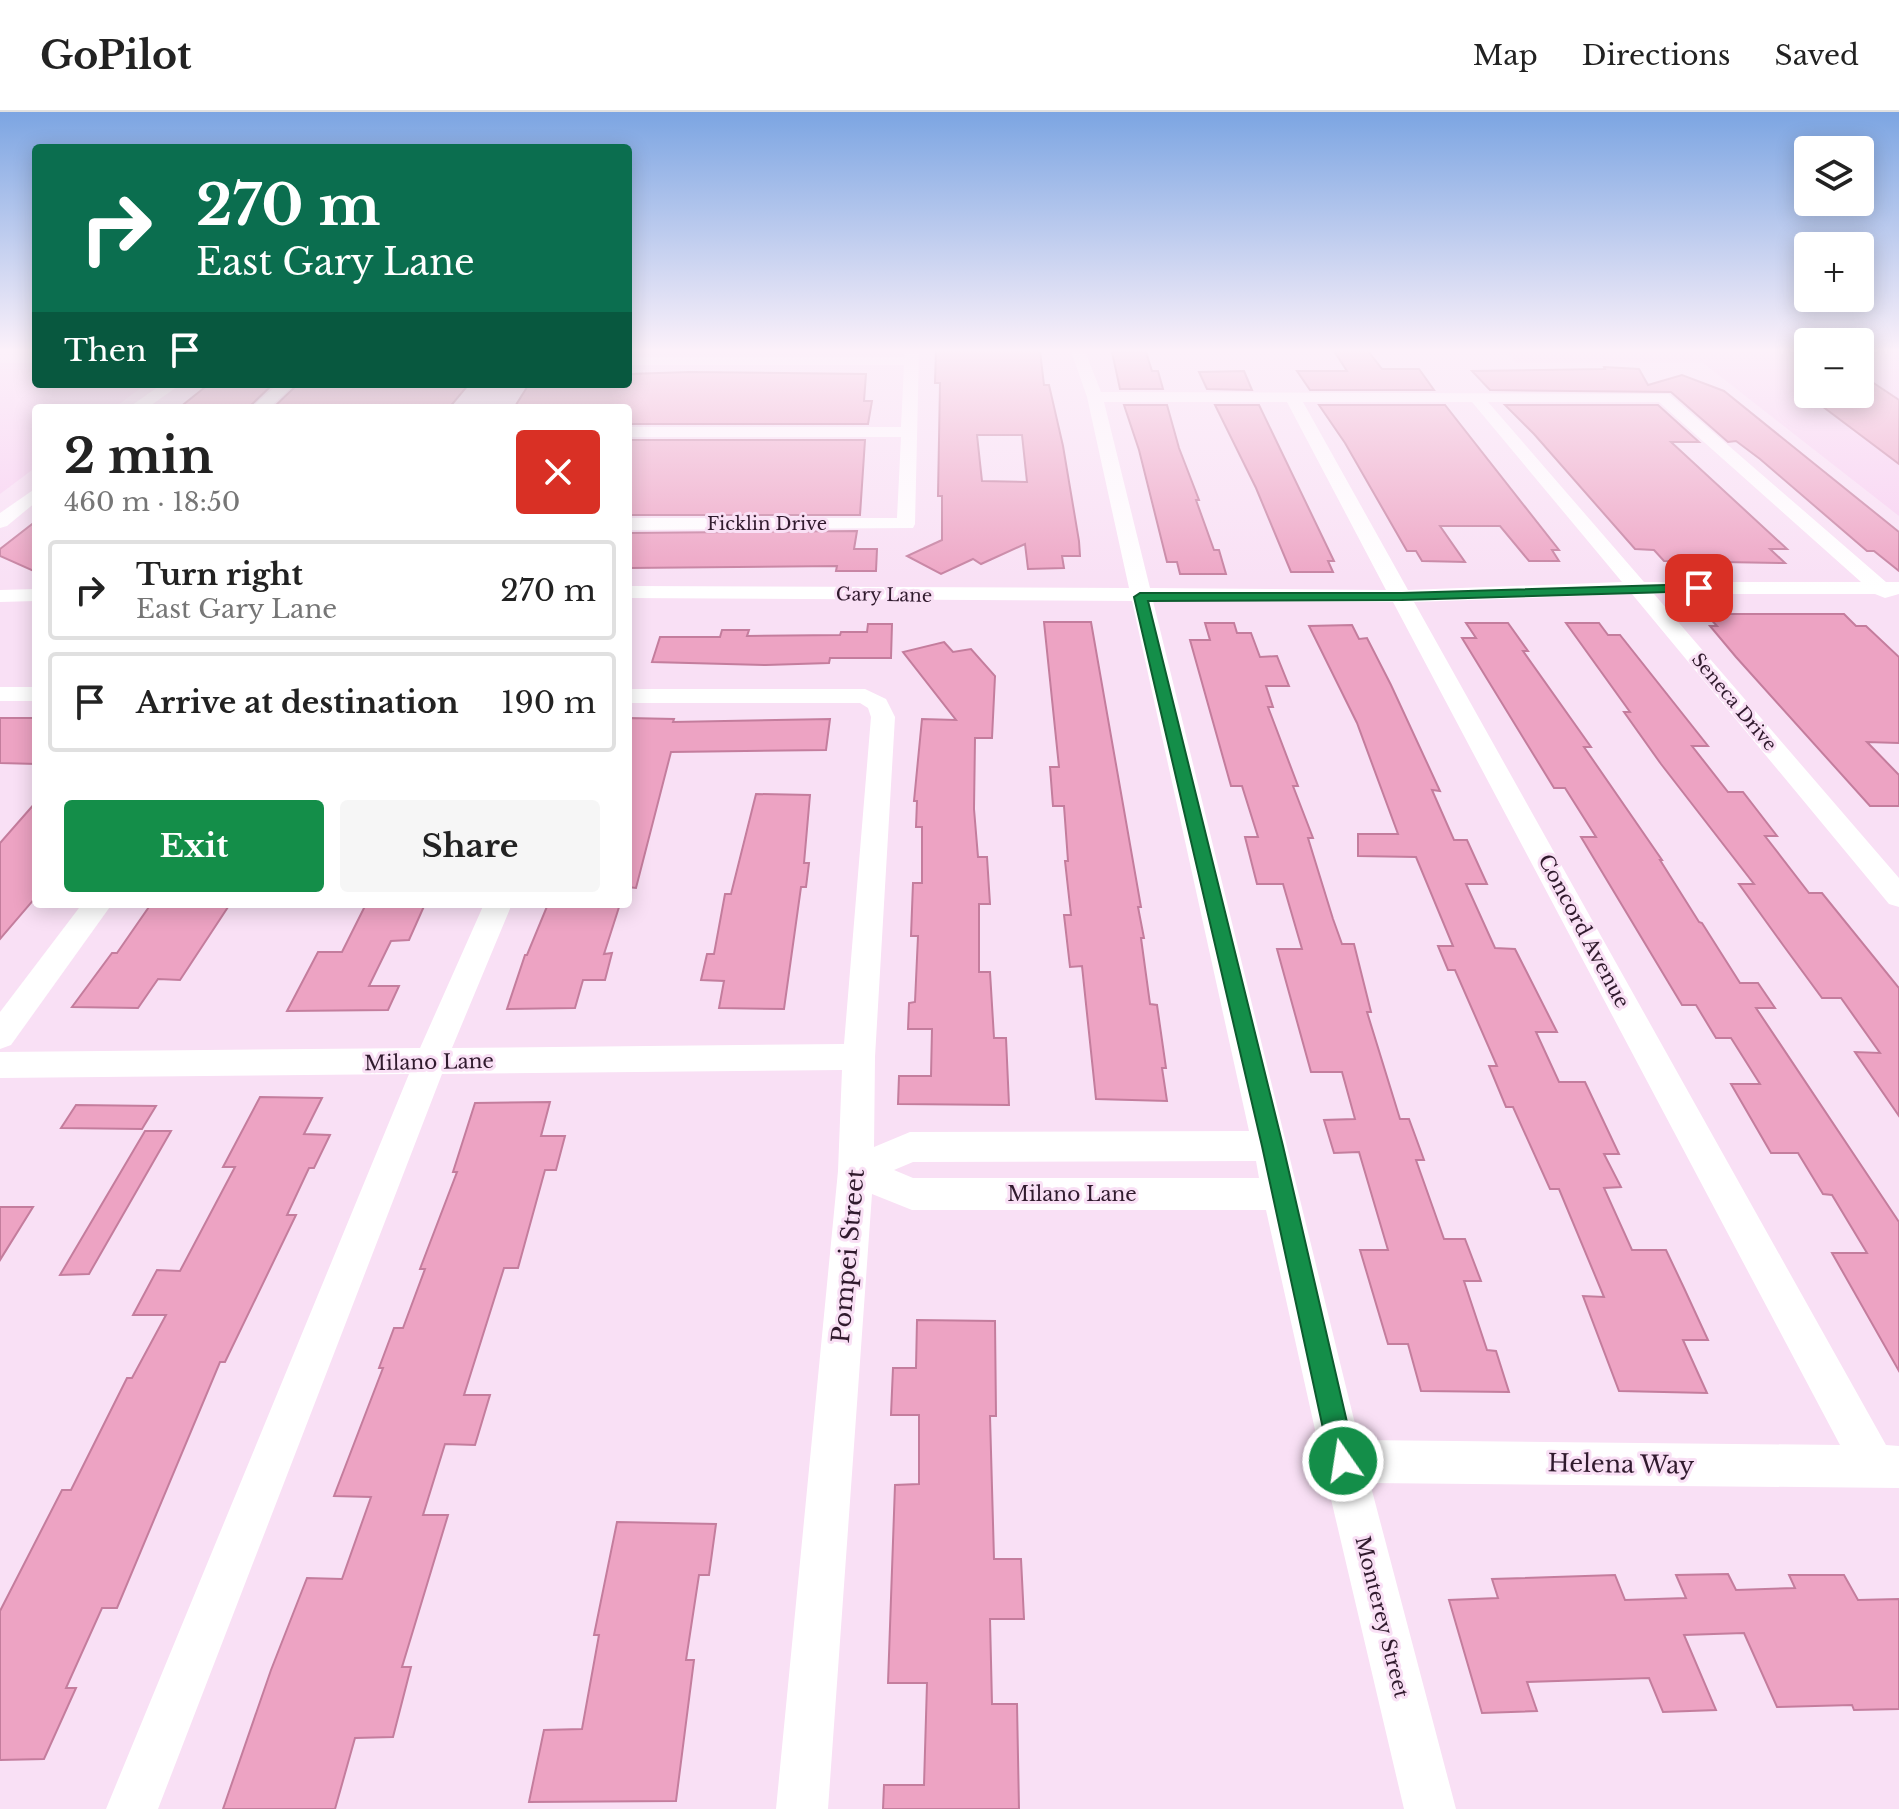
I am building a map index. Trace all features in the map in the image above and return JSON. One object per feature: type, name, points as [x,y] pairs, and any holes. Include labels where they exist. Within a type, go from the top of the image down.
[{"type":"street","name":"Monterey Street","points":[[1102,430],[1272,1146],[1343,1461],[1430,1809]]},
{"type":"street","name":"Concord Avenue","points":[[1310,430],[1887,1467]]},
{"type":"street","name":"Seneca Drive","points":[[1504,430],[1899,897]]},
{"type":"street","points":[[1702,430],[1890,588],[1899,604]]},
{"type":"street","points":[[632,432],[909,432]]},
{"type":"street","name":"Ficklin Drive","points":[[632,524],[906,524],[909,432]]},
{"type":"street","points":[[0,507],[32,482]]},
{"type":"street","points":[[0,522],[32,496]]},
{"type":"street","name":"Gary Lane","points":[[632,592],[1140,597],[1402,596],[1639,588],[1890,588]]},
{"type":"street","points":[[0,596],[32,595]]},
{"type":"street","points":[[0,694],[32,694]]},
{"type":"street","name":"Pompei Street","points":[[632,696],[865,696],[878,704],[883,717],[859,1057],[856,1171],[802,1809]]},
{"type":"street","points":[[0,1036],[95,908]]},
{"type":"street","points":[[132,1809],[430,1062],[496,908]]},
{"type":"street","name":"Milano Lane","points":[[0,1065],[859,1057]]},
{"type":"street","points":[[856,1171],[910,1147],[1272,1146]]},
{"type":"street","name":"Milano Lane","points":[[856,1171],[912,1194],[1283,1194]]},
{"type":"street","name":"Helena Way","points":[[1343,1461],[1887,1467]]},
{"type":"shaded area","points":[[0,430],[32,430],[32,470],[0,494]]},
{"type":"shaded area","points":[[1789,430],[1899,430],[1899,516]]},
{"type":"building","points":[[939,430],[1059,430],[1080,556],[1062,556],[1064,568],[1028,569],[1025,544],[981,564],[973,559],[941,574],[907,556],[942,540],[942,496],[938,496]],"holes":[[[977,435],[1022,435],[1027,482],[982,481]]]},
{"type":"building","points":[[1132,430],[1174,430],[1214,550],[1219,550],[1226,574],[1180,574],[1177,562],[1167,562]]},
{"type":"building","points":[[1227,430],[1271,430],[1334,561],[1328,561],[1333,572],[1291,572],[1256,488]]},
{"type":"building","points":[[1336,430],[1465,430],[1559,550],[1552,550],[1559,561],[1529,561],[1500,526],[1440,526],[1465,562],[1422,561],[1416,551],[1407,551]]},
{"type":"building","points":[[1530,430],[1686,430],[1699,442],[1671,442],[1787,549],[1770,549],[1785,563],[1664,561],[1654,550],[1635,549]]},
{"type":"building","points":[[1715,430],[1773,430],[1899,532],[1899,571],[1874,551],[1867,551],[1760,459],[1736,441],[1728,442]]},
{"type":"building","points":[[1854,430],[1899,430],[1899,464]]},
{"type":"building","points":[[632,440],[865,440],[860,515],[632,515]]},
{"type":"building","points":[[32,524],[32,570],[0,556],[0,549]]},
{"type":"building","points":[[857,531],[854,549],[877,549],[876,571],[836,571],[837,566],[632,568],[632,533]]},
{"type":"building","points":[[1706,614],[1844,614],[1856,626],[1866,626],[1899,657],[1899,743],[1867,742],[1899,775],[1899,806],[1870,806],[1736,657],[1710,626],[1717,626]]},
{"type":"building","points":[[1044,622],[1091,622],[1141,907],[1138,907],[1150,1004],[1157,1005],[1166,1068],[1162,1068],[1167,1101],[1096,1099],[1082,966],[1070,967],[1064,915],[1071,915],[1065,861],[1068,861],[1064,806],[1053,806],[1050,767],[1059,767]]},
{"type":"building","points":[[1205,623],[1234,623],[1237,633],[1251,633],[1260,657],[1277,656],[1289,686],[1266,686],[1273,707],[1268,707],[1298,786],[1293,786],[1313,838],[1308,838],[1333,919],[1342,944],[1354,944],[1371,1012],[1367,1012],[1400,1119],[1409,1119],[1424,1160],[1416,1160],[1444,1239],[1465,1239],[1481,1281],[1464,1281],[1487,1350],[1496,1351],[1509,1392],[1421,1391],[1408,1344],[1388,1344],[1360,1250],[1388,1250],[1359,1152],[1334,1153],[1324,1120],[1355,1119],[1342,1072],[1311,1072],[1277,949],[1302,949],[1283,884],[1257,884],[1245,837],[1258,837],[1242,786],[1231,786],[1190,640],[1210,640]]},
{"type":"building","points":[[1466,623],[1508,623],[1528,651],[1523,651],[1591,747],[1584,747],[1662,860],[1740,983],[1758,983],[1775,1008],[1756,1008],[1899,1222],[1899,1371],[1832,1253],[1867,1253],[1832,1195],[1823,1194],[1798,1153],[1771,1153],[1731,1084],[1760,1084],[1731,1038],[1716,1038],[1696,1005],[1682,1005],[1581,837],[1596,837],[1565,788],[1554,788],[1462,638],[1476,638]]},
{"type":"building","points":[[1566,623],[1599,623],[1608,635],[1620,635],[1708,746],[1692,746],[1728,792],[1743,792],[1777,836],[1765,836],[1809,893],[1822,893],[1899,988],[1899,1116],[1855,1052],[1880,1053],[1841,998],[1822,998],[1783,945],[1739,884],[1754,884],[1661,764],[1624,712],[1630,712]]},
{"type":"building","points":[[868,624],[892,624],[891,658],[830,658],[829,663],[766,665],[652,662],[660,637],[720,637],[722,630],[749,630],[747,636],[840,635],[841,632],[867,632]]},
{"type":"building","points":[[1352,625],[1359,639],[1367,638],[1391,685],[1440,791],[1432,790],[1454,840],[1467,840],[1487,884],[1466,884],[1495,948],[1515,949],[1557,1032],[1536,1032],[1559,1082],[1585,1082],[1619,1154],[1604,1154],[1621,1187],[1604,1188],[1632,1250],[1666,1250],[1684,1288],[1708,1340],[1683,1340],[1707,1393],[1619,1391],[1583,1296],[1604,1297],[1559,1189],[1550,1189],[1513,1107],[1506,1107],[1489,1066],[1497,1066],[1455,970],[1448,970],[1438,946],[1453,946],[1416,857],[1358,856],[1358,834],[1398,834],[1357,723],[1309,626]]},
{"type":"building","points":[[944,642],[953,652],[971,649],[995,676],[992,738],[975,738],[974,809],[978,857],[987,857],[990,904],[979,904],[979,972],[990,972],[994,1038],[1006,1038],[1009,1105],[898,1104],[899,1076],[931,1076],[932,1029],[908,1029],[909,1003],[915,1002],[918,936],[911,936],[913,883],[922,883],[922,827],[916,827],[917,801],[914,801],[922,719],[956,720],[903,652]]},
{"type":"building","points":[[0,718],[32,718],[32,764],[0,763]]},
{"type":"building","points":[[632,718],[674,719],[673,722],[830,719],[826,750],[671,752],[636,888],[632,888]]},
{"type":"building","points":[[756,794],[810,795],[804,863],[809,863],[806,887],[801,887],[784,1009],[719,1008],[724,981],[701,980],[707,954],[714,954],[725,894],[731,894]]},
{"type":"building","points":[[32,807],[32,902],[0,939],[0,843]]},
{"type":"building","points":[[148,908],[227,908],[180,980],[158,979],[138,1008],[72,1007],[112,953],[117,953]]},
{"type":"building","points":[[364,908],[423,908],[409,940],[391,941],[369,986],[399,986],[388,1010],[287,1011],[318,952],[342,952]]},
{"type":"building","points":[[546,908],[619,908],[604,954],[612,953],[605,980],[583,980],[575,1008],[507,1009]]},
{"type":"building","points":[[260,1097],[322,1098],[304,1134],[330,1135],[314,1168],[309,1168],[287,1215],[296,1215],[225,1362],[220,1362],[117,1608],[102,1608],[66,1688],[76,1688],[44,1759],[0,1760],[0,1611],[62,1490],[71,1490],[127,1378],[132,1378],[166,1315],[133,1315],[157,1270],[180,1271],[235,1167],[223,1167]]},
{"type":"building","points":[[550,1102],[541,1136],[565,1136],[556,1170],[545,1170],[518,1268],[504,1268],[464,1395],[490,1395],[475,1445],[445,1444],[423,1515],[448,1515],[402,1667],[411,1667],[393,1737],[355,1738],[335,1809],[223,1809],[307,1578],[342,1579],[371,1497],[334,1496],[383,1368],[379,1368],[394,1328],[403,1328],[425,1269],[420,1269],[457,1172],[453,1172],[475,1103]]},
{"type":"building","points":[[76,1105],[156,1106],[142,1129],[61,1128]]},
{"type":"building","points":[[145,1131],[171,1131],[89,1274],[60,1275]]},
{"type":"building","points":[[0,1207],[33,1207],[0,1260]]},
{"type":"building","points":[[917,1320],[995,1321],[996,1416],[990,1416],[994,1559],[1021,1559],[1024,1619],[990,1619],[992,1704],[1017,1704],[1019,1809],[883,1809],[884,1785],[924,1785],[927,1683],[888,1683],[895,1485],[919,1484],[919,1415],[891,1415],[893,1368],[916,1368]]},
{"type":"building","points":[[617,1522],[716,1524],[709,1575],[699,1575],[686,1660],[694,1660],[676,1801],[529,1802],[544,1730],[582,1729],[599,1635],[594,1635]]},
{"type":"building","points":[[1728,1574],[1736,1590],[1795,1588],[1789,1575],[1844,1575],[1858,1600],[1899,1599],[1899,1709],[1854,1710],[1852,1705],[1777,1707],[1744,1633],[1684,1635],[1716,1710],[1663,1712],[1649,1678],[1527,1682],[1537,1711],[1482,1713],[1449,1600],[1498,1598],[1492,1579],[1615,1575],[1625,1600],[1686,1598],[1676,1575]]},
{"type":"route","points":[[1343,1461],[1272,1146],[1140,597],[1402,596],[1699,588]]}]
